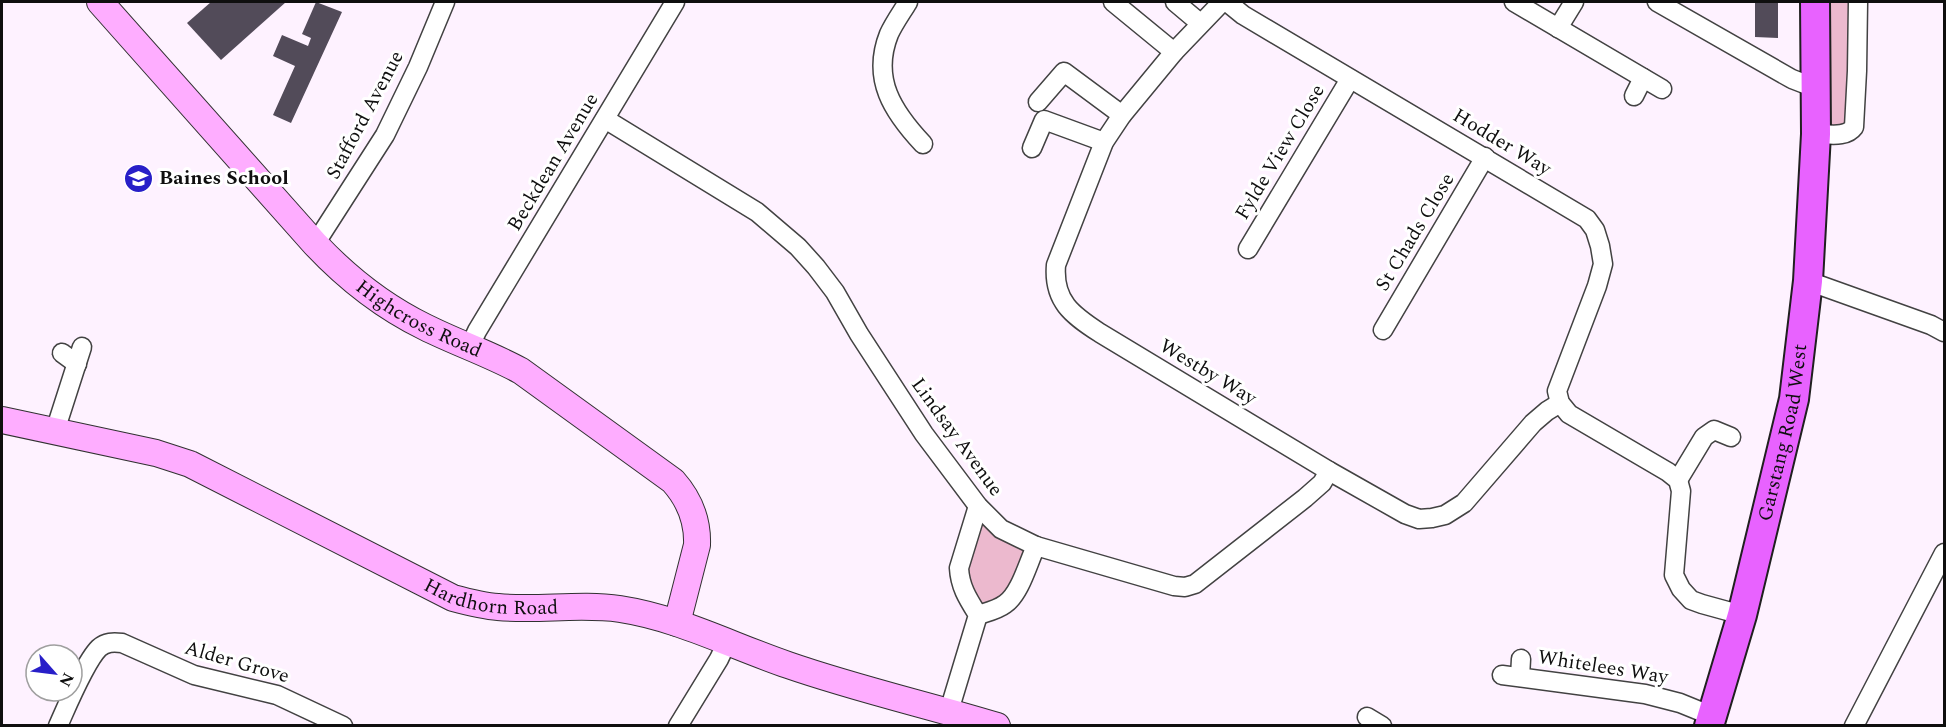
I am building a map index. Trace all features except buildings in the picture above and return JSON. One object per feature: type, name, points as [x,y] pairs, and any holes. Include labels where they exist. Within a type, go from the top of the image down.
[{"type":"main road","name":"Garstang Road West","points":[[1710,721],[1742,615],[1794,399],[1808,281],[1816,134],[1815,2]]},
{"type":"street","name":"Highcross Road","points":[[100,2],[315,244],[350,277],[377,298],[423,326],[521,371],[673,481],[683,493],[696,522],[697,545],[677,623]]},
{"type":"street","name":"Stafford Avenue","points":[[315,244],[385,135],[418,68],[445,2]]},
{"type":"street","name":"Beckdean Avenue","points":[[470,346],[675,2]]},
{"type":"street","points":[[908,2],[889,33],[884,51],[883,69],[888,96],[896,113],[923,144]]},
{"type":"street","points":[[1113,2],[1174,52]]},
{"type":"street","points":[[1175,2],[1200,23]]},
{"type":"street","name":"Westby Way","points":[[1222,2],[1174,52],[1122,115],[1104,142],[1056,265],[1055,277],[1066,306],[1078,319],[1100,333],[1329,471],[1405,514],[1419,519],[1445,515],[1464,503],[1533,423],[1560,403]]},
{"type":"street","name":"Hodder Way","points":[[1227,2],[1243,15],[1587,219],[1595,230],[1603,264],[1597,286],[1557,390],[1560,403]]},
{"type":"street","points":[[1514,2],[1662,89]]},
{"type":"street","points":[[1558,28],[1574,2]]},
{"type":"street","points":[[1657,2],[1792,80],[1805,84],[1816,84]]},
{"type":"street","points":[[1816,134],[1844,134],[1852,131],[1854,127],[1858,2]]},
{"type":"street","points":[[1038,102],[1064,72],[1122,115]]},
{"type":"street","points":[[1634,96],[1643,78]]},
{"type":"street","name":"Fylde View Close","points":[[1248,249],[1350,79]]},
{"type":"street","name":"Lindsay Avenue","points":[[605,119],[757,212],[798,247],[835,292],[859,334],[924,434],[978,506],[1001,529],[1036,546],[1174,586],[1185,587],[1195,584],[1305,498],[1322,483],[1329,471]]},
{"type":"street","points":[[1032,148],[1044,120],[1104,142]]},
{"type":"street","name":"St Chads Close","points":[[1383,330],[1485,158]]},
{"type":"street","points":[[1808,281],[1931,325],[1944,332]]},
{"type":"street","points":[[55,431],[80,355],[62,353]]},
{"type":"street","points":[[1560,403],[1569,414],[1678,480],[1681,491],[1674,575],[1681,590],[1691,600],[1742,615]]},
{"type":"street","name":"Hardhorn Road","points":[[2,420],[156,453],[190,464],[453,598],[499,607],[573,606],[621,609],[677,623],[840,682],[998,726]]},
{"type":"street","points":[[1678,480],[1704,437],[1714,430],[1731,437]]},
{"type":"street","points":[[978,506],[959,568],[959,577],[964,594],[978,615]]},
{"type":"street","points":[[978,615],[1004,605],[1011,599],[1036,546]]},
{"type":"street","points":[[1854,726],[1944,553]]},
{"type":"street","points":[[949,711],[978,615]]},
{"type":"street","name":"Alder Grove","points":[[58,726],[90,660],[100,647],[112,642],[122,643],[194,675],[277,695],[343,726]]},
{"type":"street","points":[[678,726],[727,642]]},
{"type":"street","name":"Whitelees Way","points":[[1520,677],[1521,658]]},
{"type":"street","name":"Whitelees Way","points":[[1502,675],[1646,694],[1680,703],[1710,721]]},
{"type":"shaded area","points":[[1829,2],[1852,2],[1849,121],[1836,130],[1828,122]]},
{"type":"shaded area","points":[[978,506],[1036,546],[1017,590],[978,615],[964,594]]},
{"type":"place","name":"Baines School","points":[[138,178]]}]
